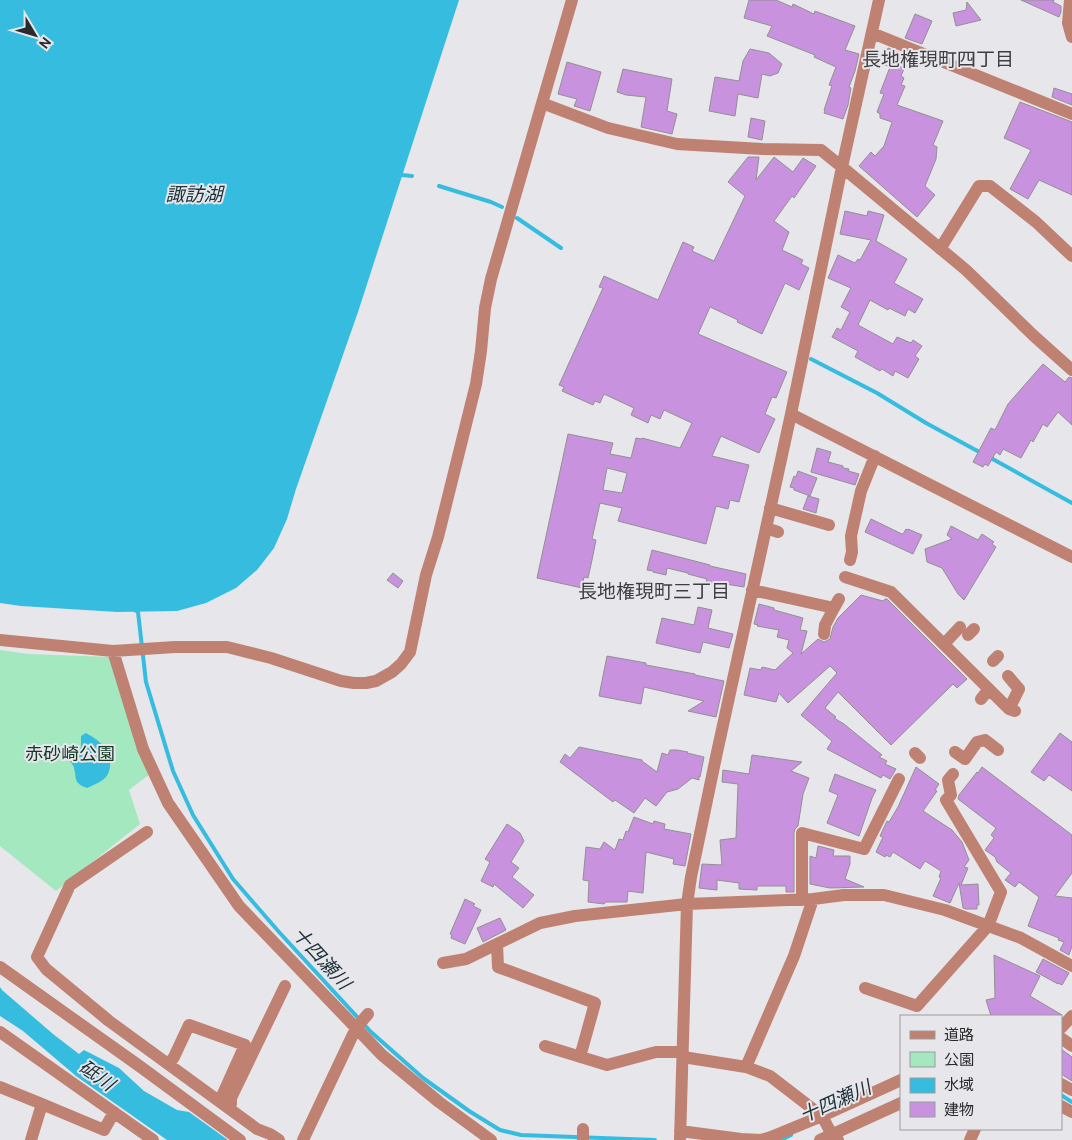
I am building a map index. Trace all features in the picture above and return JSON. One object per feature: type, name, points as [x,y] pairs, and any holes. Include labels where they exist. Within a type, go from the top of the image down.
[{"type":"street","points":[[0,640],[118,651],[199,646],[228,647],[271,658],[341,681],[354,683],[376,681],[401,664],[410,652],[426,575],[438,537],[476,384],[485,308],[491,279],[572,0]]},
{"type":"street","points":[[879,0],[770,508],[772,530],[752,590],[691,877],[687,904],[680,1135],[761,1140],[823,1116],[900,1080]]},
{"type":"street","points":[[1071,3],[1068,23],[1072,37]]},
{"type":"street","points":[[872,33],[1072,114]]},
{"type":"street","points":[[547,105],[608,128],[677,144],[821,150],[966,270],[1072,370]]},
{"type":"street","points":[[940,249],[979,186],[990,186],[1036,222],[1072,256]]},
{"type":"street","points":[[791,414],[1072,557]]},
{"type":"street","points":[[853,557],[851,536],[861,491],[876,456]]},
{"type":"street","points":[[770,508],[829,525]]},
{"type":"street","points":[[845,578],[891,592],[944,644],[985,694],[1012,710],[1019,689],[1008,676]]},
{"type":"street","points":[[752,590],[836,604],[825,625],[824,634]]},
{"type":"street","points":[[944,644],[967,630]]},
{"type":"street","points":[[118,651],[143,750],[168,804],[239,906],[382,1055],[439,1102],[491,1140]]},
{"type":"street","points":[[955,752],[965,759],[977,742],[985,740],[998,750]]},
{"type":"street","points":[[865,988],[917,1006],[988,926],[1001,892],[946,800],[951,795],[948,777]]},
{"type":"street","points":[[746,1067],[794,956],[807,899],[802,833],[864,848],[899,779]]},
{"type":"street","points":[[147,832],[70,885],[38,958],[46,969],[109,1021],[223,1104],[260,1134],[270,1134],[279,1140]]},
{"type":"street","points":[[443,963],[466,959],[540,923],[575,916],[687,904],[807,899],[844,895],[884,896],[945,910],[1020,938],[1072,966]]},
{"type":"street","points":[[496,944],[498,967],[595,1003],[580,1057]]},
{"type":"street","points":[[0,968],[138,1065],[240,1140]]},
{"type":"street","points":[[223,1104],[231,1104],[231,1098],[285,986]]},
{"type":"street","points":[[303,1140],[357,1027],[367,1015]]},
{"type":"street","points":[[1062,1027],[1072,1016]]},
{"type":"street","points":[[169,1064],[174,1058],[189,1025],[245,1045],[222,1096],[223,1104]]},
{"type":"street","points":[[0,1032],[153,1140]]},
{"type":"street","points":[[545,1046],[607,1065],[656,1052],[683,1054],[746,1067],[770,1076],[823,1116],[834,1135]]},
{"type":"street","points":[[0,1087],[104,1130],[114,1112]]},
{"type":"street","points":[[31,1140],[42,1104]]},
{"type":"street","points":[[820,1140],[900,1104]]},
{"type":"green space","name":"赤砂崎公園","points":[[0,650],[28,654],[111,657],[151,773],[129,790],[140,824],[56,891],[0,846]]},
{"type":"water","name":"諏訪湖","points":[[0,0],[459,0],[358,312],[287,519],[274,548],[257,570],[236,588],[206,603],[177,611],[117,612],[0,603]]},
{"type":"water","points":[[86,733],[104,747],[110,761],[108,775],[99,783],[87,788],[78,782],[71,762],[66,757],[69,752],[76,751],[81,747],[81,736]]},
{"type":"water","name":"砥川","points":[[0,987],[53,1034],[79,1054],[84,1050],[119,1068],[144,1091],[177,1110],[189,1112],[228,1140],[167,1140],[76,1076],[23,1031],[0,1016]]},
{"type":"building","points":[[749,0],[776,0],[792,7],[793,4],[814,14],[815,11],[855,26],[845,50],[859,54],[849,87],[851,88],[848,105],[843,119],[824,113],[832,86],[829,85],[836,67],[814,57],[815,55],[767,36],[772,26],[744,18]]},
{"type":"building","points":[[1021,0],[1054,0],[1053,2],[1061,6],[1061,12],[1059,17]]},
{"type":"building","points":[[967,2],[981,20],[956,26],[953,13],[966,10]]},
{"type":"building","points":[[915,14],[932,21],[922,44],[905,38]]},
{"type":"building","points":[[888,48],[912,58],[912,60],[908,59],[901,76],[904,78],[901,85],[905,86],[897,105],[943,121],[933,145],[937,147],[936,159],[925,186],[935,195],[917,217],[859,166],[871,152],[875,156],[884,146],[892,122],[880,118],[880,114],[877,112],[884,94],[880,93],[890,67],[883,64]]},
{"type":"building","points":[[750,49],[769,53],[782,64],[778,73],[770,76],[762,74],[758,98],[738,94],[735,116],[709,111],[715,77],[739,81],[743,61]]},
{"type":"building","points":[[567,62],[601,72],[590,111],[574,106],[577,99],[558,94]]},
{"type":"building","points":[[623,69],[672,79],[667,111],[677,114],[672,134],[641,127],[646,97],[617,92]]},
{"type":"building","points":[[1054,88],[1072,94],[1072,105],[1052,97]]},
{"type":"building","points":[[1020,102],[1072,122],[1072,195],[1039,180],[1028,199],[1010,189],[1031,150],[1004,138]]},
{"type":"building","points":[[751,118],[765,121],[762,140],[748,137]]},
{"type":"building","points":[[748,157],[759,157],[756,180],[774,157],[793,172],[803,158],[816,166],[794,198],[792,196],[774,221],[789,232],[782,250],[803,260],[801,264],[809,268],[799,290],[785,283],[762,334],[710,307],[698,334],[787,372],[776,398],[772,397],[765,414],[775,419],[759,453],[721,436],[712,456],[749,465],[739,502],[730,500],[728,509],[716,506],[706,544],[618,521],[622,508],[600,503],[592,539],[596,540],[592,560],[588,578],[584,577],[582,588],[537,578],[568,434],[613,443],[610,454],[631,458],[636,438],[680,448],[692,423],[664,410],[660,419],[651,415],[648,423],[631,415],[634,408],[604,394],[600,403],[595,401],[593,405],[562,391],[564,387],[559,385],[603,288],[599,287],[604,276],[658,300],[683,242],[694,247],[692,251],[714,261],[745,196],[728,182]],"holes":[[[607,468],[627,473],[622,493],[603,490]]]},
{"type":"building","points":[[845,211],[867,216],[868,211],[884,215],[876,241],[907,259],[894,283],[923,299],[915,313],[908,309],[905,316],[889,308],[888,310],[870,300],[858,325],[893,344],[897,337],[911,343],[913,340],[922,346],[915,356],[919,359],[908,378],[895,371],[893,376],[882,369],[880,371],[855,357],[858,351],[832,337],[837,328],[841,330],[850,312],[841,307],[851,288],[828,278],[838,255],[855,263],[858,259],[860,260],[871,240],[840,234]]},
{"type":"building","points":[[1043,364],[1065,382],[1069,377],[1072,378],[1072,425],[1058,412],[1047,427],[1043,424],[1021,458],[1003,449],[1000,455],[996,452],[988,466],[985,464],[983,467],[973,462],[991,428],[995,430],[1008,404]]},
{"type":"building","points":[[817,448],[831,452],[828,462],[843,466],[843,468],[849,469],[848,471],[859,474],[855,485],[811,472]]},
{"type":"building","points":[[798,471],[817,478],[810,496],[790,487]]},
{"type":"building","points":[[808,496],[819,499],[816,513],[803,509]]},
{"type":"building","points":[[871,519],[902,534],[908,529],[922,535],[913,554],[865,532]]},
{"type":"building","points":[[951,526],[978,540],[982,534],[994,542],[992,544],[996,547],[964,600],[958,594],[942,568],[927,562],[925,549],[952,539],[947,535]]},
{"type":"building","points":[[652,550],[746,574],[744,587],[706,582],[707,579],[667,568],[666,575],[647,570]]},
{"type":"building","points":[[393,573],[403,581],[398,588],[387,580]]},
{"type":"building","points":[[861,595],[883,601],[887,599],[967,679],[957,688],[953,684],[891,745],[838,692],[825,708],[836,717],[834,718],[882,755],[879,757],[887,761],[885,764],[896,769],[890,779],[883,775],[881,778],[827,749],[832,741],[801,715],[837,673],[830,666],[788,703],[779,693],[776,702],[744,695],[750,668],[761,670],[762,667],[775,670],[793,653],[787,648],[789,640],[777,637],[779,630],[754,624],[759,604],[803,618],[800,630],[807,631],[801,654],[818,639],[824,642],[830,639],[838,618]]},
{"type":"building","points":[[698,607],[712,610],[708,628],[733,634],[729,648],[703,642],[700,653],[656,643],[662,618],[694,625]]},
{"type":"building","points":[[607,656],[724,681],[716,717],[688,711],[704,701],[644,687],[641,704],[599,696]]},
{"type":"building","points":[[1060,733],[1072,742],[1072,791],[1049,775],[1044,781],[1031,772]]},
{"type":"building","points":[[579,747],[642,760],[657,772],[662,753],[668,755],[670,750],[688,752],[704,757],[699,780],[692,778],[678,789],[667,792],[656,806],[645,798],[634,813],[615,800],[613,802],[560,762],[565,754],[570,758]]},
{"type":"building","points":[[752,755],[802,762],[791,771],[809,778],[803,794],[798,826],[794,833],[794,892],[786,892],[786,886],[757,886],[757,890],[739,889],[739,883],[717,880],[717,890],[699,888],[702,864],[722,865],[720,840],[736,838],[738,784],[722,782],[723,770],[749,774]]},
{"type":"building","points":[[916,767],[939,784],[935,790],[937,791],[923,811],[952,830],[962,842],[969,860],[964,867],[968,868],[961,885],[978,884],[979,905],[977,905],[977,909],[963,908],[959,883],[950,903],[933,896],[941,878],[939,877],[941,871],[925,861],[920,869],[893,852],[890,857],[886,855],[885,857],[876,852],[883,837],[880,836],[887,821],[889,822],[898,807]]},
{"type":"building","points":[[982,767],[1072,835],[1072,873],[1055,896],[1072,898],[1072,946],[1069,955],[1060,950],[1064,942],[1058,940],[1059,938],[1028,926],[1039,897],[1019,882],[1015,887],[1005,880],[1011,873],[985,850],[994,838],[991,835],[996,828],[958,799],[959,795]]},
{"type":"building","points":[[835,774],[876,790],[859,836],[827,823],[838,795],[829,791]]},
{"type":"building","points":[[634,817],[653,824],[654,821],[665,824],[664,829],[691,834],[685,866],[673,864],[674,859],[646,852],[643,893],[628,891],[627,902],[606,902],[604,904],[588,902],[589,881],[583,880],[586,847],[600,849],[604,842],[615,850],[619,839],[623,840],[626,831],[628,832]]},
{"type":"building","points":[[507,824],[520,833],[524,841],[511,862],[519,868],[512,877],[534,895],[523,908],[494,884],[493,887],[481,881],[490,862],[485,859]]},
{"type":"building","points":[[818,846],[834,850],[833,856],[850,856],[850,864],[845,879],[864,887],[830,888],[810,884],[810,856],[816,858]]},
{"type":"building","points":[[465,899],[475,904],[473,906],[481,910],[465,944],[451,938],[452,935],[450,934]]},
{"type":"building","points":[[500,918],[506,930],[483,942],[477,928]]},
{"type":"building","points":[[994,955],[1040,976],[1030,996],[1062,1015],[991,1015],[986,1000],[995,998]]},
{"type":"building","points":[[1043,959],[1069,973],[1062,985],[1036,972]]},
{"type":"building","points":[[1062,1050],[1072,1057],[1072,1081],[1062,1075]]},
{"type":"waterway","points":[[398,173],[412,176]]},
{"type":"waterway","points":[[439,186],[502,207]]},
{"type":"waterway","points":[[517,218],[561,248]]},
{"type":"waterway","points":[[811,359],[877,393],[926,423],[983,454]]},
{"type":"waterway","points":[[989,457],[1072,503]]},
{"type":"waterway","name":"十四瀬川","points":[[135,610],[138,612],[146,682],[173,771],[193,815],[233,879],[371,1032],[423,1078],[469,1111],[500,1130],[521,1135],[655,1140]]},
{"type":"waterway","name":"十四瀬川","points":[[1062,1096],[1072,1102]]},
{"type":"waterway","name":"十四瀬川","points":[[781,1140],[791,1135]]},
{"type":"district","name":"長地権現町四丁目","points":[[938,59]]},
{"type":"district","name":"長地権現町三丁目","points":[[654,591]]}]
